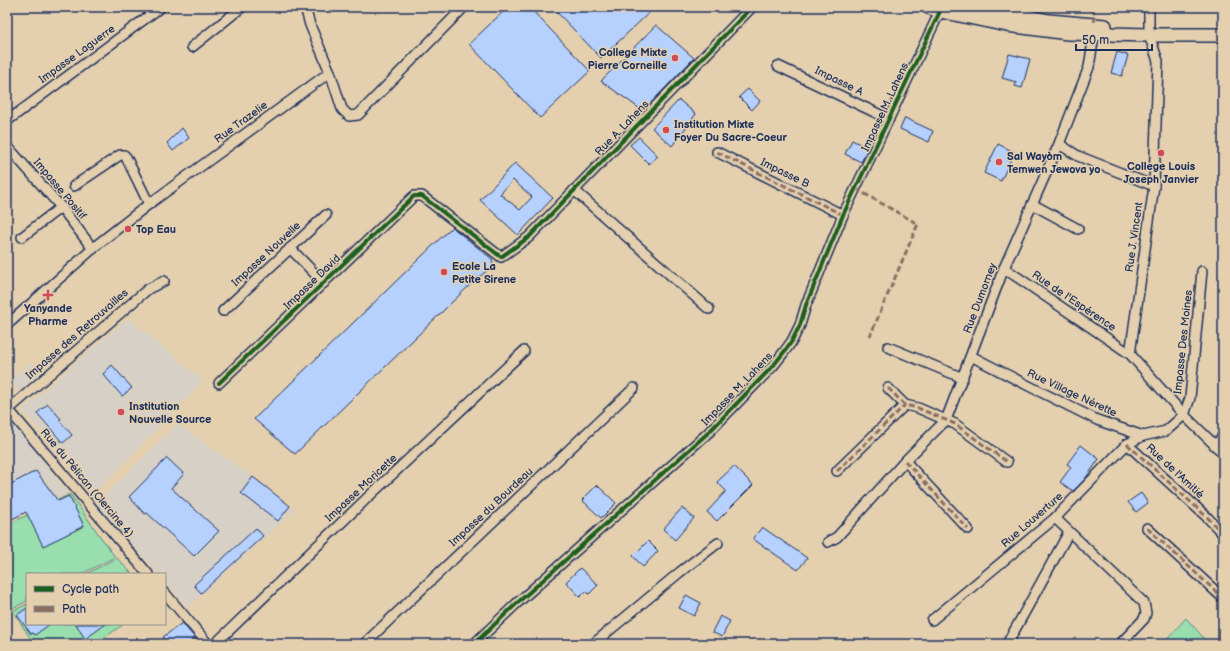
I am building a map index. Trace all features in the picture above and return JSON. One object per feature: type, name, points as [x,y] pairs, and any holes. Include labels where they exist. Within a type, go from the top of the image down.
[{"type":"main road","points":[[979,7],[1009,10],[1049,21],[1094,30]]},
{"type":"main road","points":[[937,8],[1007,26],[1068,33],[1094,30],[1223,35]]},
{"type":"main road","points":[[1149,31],[1223,26]]},
{"type":"street","name":"Impasse Laguerre","points":[[7,120],[161,7]]},
{"type":"street","points":[[192,47],[242,7]]},
{"type":"street","points":[[305,7],[310,25],[330,72],[342,109],[348,116],[358,115],[464,7]]},
{"type":"street","name":"Rue A. Lahens","points":[[418,196],[422,196],[501,257],[529,237],[752,7]]},
{"type":"street","name":"Rue J. Vincent","points":[[1130,354],[1154,186],[1158,61],[1149,31],[1149,7]]},
{"type":"street","name":"Impasse M. Lahens","points":[[474,644],[515,605],[709,432],[774,366],[792,341],[800,325],[806,305],[843,215],[889,119],[937,8]]},
{"type":"street","name":"Rue Dumorney","points":[[828,542],[837,537],[905,461],[946,420],[1004,268],[1059,144],[1089,67],[1094,30]]},
{"type":"street","name":"Impasse A","points":[[778,66],[889,119]]},
{"type":"street","name":"Rue Trazelie","points":[[7,324],[93,249],[149,204],[330,72]]},
{"type":"street","points":[[1059,144],[1078,156],[1154,186]]},
{"type":"street","name":"Impasse Positif","points":[[7,146],[61,207],[93,249]]},
{"type":"street","name":"Impasse B","points":[[717,152],[843,215]]},
{"type":"street","name":"Impasse Positif","points":[[74,186],[120,155],[124,155],[149,204]]},
{"type":"street","points":[[574,190],[709,309]]},
{"type":"street","name":"Impasse David","points":[[219,383],[324,284],[414,196],[418,196]]},
{"type":"street","points":[[1032,204],[1078,229]]},
{"type":"street","points":[[22,237],[61,207]]},
{"type":"street","name":"Impasse Nouvelle","points":[[223,311],[326,215]]},
{"type":"street","points":[[290,248],[324,284]]},
{"type":"street","name":"Rue de l'Espérence","points":[[1004,268],[1130,354],[1184,415],[1223,453]]},
{"type":"street","name":"Impasse Des Moines","points":[[1184,415],[1190,398],[1202,271]]},
{"type":"street","name":"Impasse des Retrouvailles","points":[[8,409],[148,288],[164,281]]},
{"type":"street","points":[[888,347],[963,378]]},
{"type":"street","name":"Impasse Moricette","points":[[215,644],[365,500],[524,351]]},
{"type":"street","name":"Rue Village Nérette","points":[[971,356],[1097,420],[1144,436]]},
{"type":"street","name":"Impasse du Bourdeau","points":[[364,644],[634,388]]},
{"type":"street","points":[[888,388],[905,405],[918,408],[954,424],[1007,462]]},
{"type":"street","points":[[838,471],[905,405]]},
{"type":"street","name":"Rue du Pélican (Clercine 4)","points":[[8,409],[147,573]]},
{"type":"street","points":[[1144,436],[1166,431],[1184,415]]},
{"type":"street","name":"Rue Louverture","points":[[932,620],[1055,518],[1127,444],[1144,436]]},
{"type":"street","points":[[1215,446],[1223,436]]},
{"type":"street","name":"Rue de l'Amitié","points":[[1127,444],[1208,518],[1223,534]]},
{"type":"street","points":[[905,461],[968,529]]},
{"type":"street","points":[[1055,518],[1144,603],[1146,613],[1144,619],[1120,644]]},
{"type":"street","points":[[1148,528],[1223,598]]},
{"type":"street","points":[[1007,644],[1069,532]]},
{"type":"street","points":[[593,644],[680,572],[718,543]]},
{"type":"street","points":[[166,594],[208,644]]},
{"type":"shaded area","points":[[128,318],[203,381],[93,495],[58,451],[22,410]]},
{"type":"shaded area","points":[[32,362],[41,373],[19,391],[10,379]]},
{"type":"shaded area","points":[[16,424],[67,493],[7,522],[7,428]]},
{"type":"shaded area","points":[[177,424],[253,477],[290,506],[294,511],[188,607],[166,582],[166,573],[158,573],[96,504]]},
{"type":"green space","points":[[70,494],[115,557],[83,573],[26,573],[26,602],[7,611],[7,525]]},
{"type":"green space","points":[[117,558],[131,573],[88,573]]},
{"type":"green space","points":[[26,604],[26,625],[123,625],[95,644],[34,644],[13,611]]},
{"type":"green space","points":[[1186,618],[1209,644],[1163,644]]},
{"type":"building","points":[[508,7],[529,7],[590,71],[540,118],[469,44]]},
{"type":"building","points":[[552,7],[647,7],[651,11],[601,58]]},
{"type":"building","points":[[656,25],[694,58],[643,111],[601,81]]},
{"type":"building","points":[[1117,52],[1128,55],[1122,76],[1111,73]]},
{"type":"building","points":[[1009,54],[1030,59],[1022,88],[1015,86],[1016,82],[1002,78]]},
{"type":"building","points":[[748,89],[760,101],[752,110],[739,97]]},
{"type":"building","points":[[679,100],[696,114],[672,146],[652,128]]},
{"type":"building","points":[[905,118],[933,131],[929,142],[900,129]]},
{"type":"building","points":[[182,128],[189,138],[173,151],[167,143]]},
{"type":"building","points":[[639,137],[658,156],[649,164],[630,145]]},
{"type":"building","points":[[852,140],[868,148],[861,162],[845,154]]},
{"type":"building","name":"Sal Wayòm Temwen Jewova yo","points":[[998,144],[1014,152],[1001,181],[984,173]]},
{"type":"building","points":[[515,163],[553,198],[518,235],[480,200]],"holes":[[[513,180],[532,197],[520,210],[500,194]]]},
{"type":"building","points":[[452,227],[492,259],[493,266],[475,280],[295,454],[254,419]]},
{"type":"building","points":[[112,365],[132,388],[122,396],[103,374]]},
{"type":"building","points":[[48,404],[72,435],[63,443],[37,413]]},
{"type":"building","points":[[1081,445],[1099,459],[1085,479],[1073,491],[1060,482],[1071,467],[1067,464]]},
{"type":"building","points":[[167,458],[184,474],[171,488],[219,531],[194,556],[147,513],[145,514],[129,497]]},
{"type":"building","points":[[734,466],[753,485],[717,521],[707,512],[726,491],[717,482]]},
{"type":"building","points":[[36,471],[58,501],[69,496],[84,526],[43,546],[26,512],[10,520],[7,514],[7,486]]},
{"type":"building","points":[[253,477],[290,506],[278,521],[241,493]]},
{"type":"building","points":[[597,485],[616,503],[601,518],[582,500]]},
{"type":"building","points":[[1141,493],[1148,503],[1136,512],[1128,502]]},
{"type":"building","points":[[682,508],[694,518],[675,540],[663,529]]},
{"type":"building","points":[[762,527],[807,558],[798,570],[753,539]]},
{"type":"building","points":[[256,528],[263,536],[201,593],[194,585]]},
{"type":"building","points":[[648,541],[658,551],[643,567],[633,556]]},
{"type":"building","points":[[580,568],[598,585],[589,594],[586,591],[580,597],[566,582]]},
{"type":"building","points":[[686,595],[701,603],[694,616],[679,608]]},
{"type":"building","points":[[26,609],[26,625],[49,625],[35,635],[33,633],[31,634],[17,615]]},
{"type":"building","points":[[720,616],[730,621],[722,637],[712,632]]},
{"type":"building","points":[[182,623],[195,638],[187,644],[168,644],[163,637]]},
{"type":"building","points":[[77,625],[105,625],[85,639]]},
{"type":"marked path","points":[[1093,7],[1095,25]]},
{"type":"marked path","points":[[717,152],[843,215]]},
{"type":"marked path","points":[[856,189],[918,224],[870,336]]},
{"type":"marked path","points":[[888,388],[905,405],[918,408],[955,424],[1007,462]]},
{"type":"marked path","points":[[837,471],[905,405]]},
{"type":"marked path","points":[[1127,444],[1208,518],[1223,534]]},
{"type":"marked path","points":[[905,461],[968,529]]},
{"type":"marked path","points":[[1147,528],[1223,598]]},
{"type":"cycle path","points":[[219,383],[414,196],[422,196],[501,257],[529,237],[752,7]]},
{"type":"cycle path","points":[[474,644],[515,605],[709,432],[773,366],[784,352],[792,341],[800,325],[806,305],[843,215],[942,7]]},
{"type":"place","name":"College Mixte Pierre Corneille","points":[[675,58]]},
{"type":"place","name":"Institution Mixte Foyer Du Sacre-Coeur","points":[[666,130]]},
{"type":"place","name":"College Louis Joseph Janvier","points":[[1161,153]]},
{"type":"place","name":"Sal Wayòm Temwen Jewova yo","points":[[999,162]]},
{"type":"place","name":"Top Eau","points":[[128,229]]},
{"type":"place","name":"Ecole La Petite Sirene","points":[[444,272]]},
{"type":"place","name":"Yanyande Pharme","points":[[48,295]]},
{"type":"place","name":"Institution Nouvelle Source","points":[[121,412]]}]
